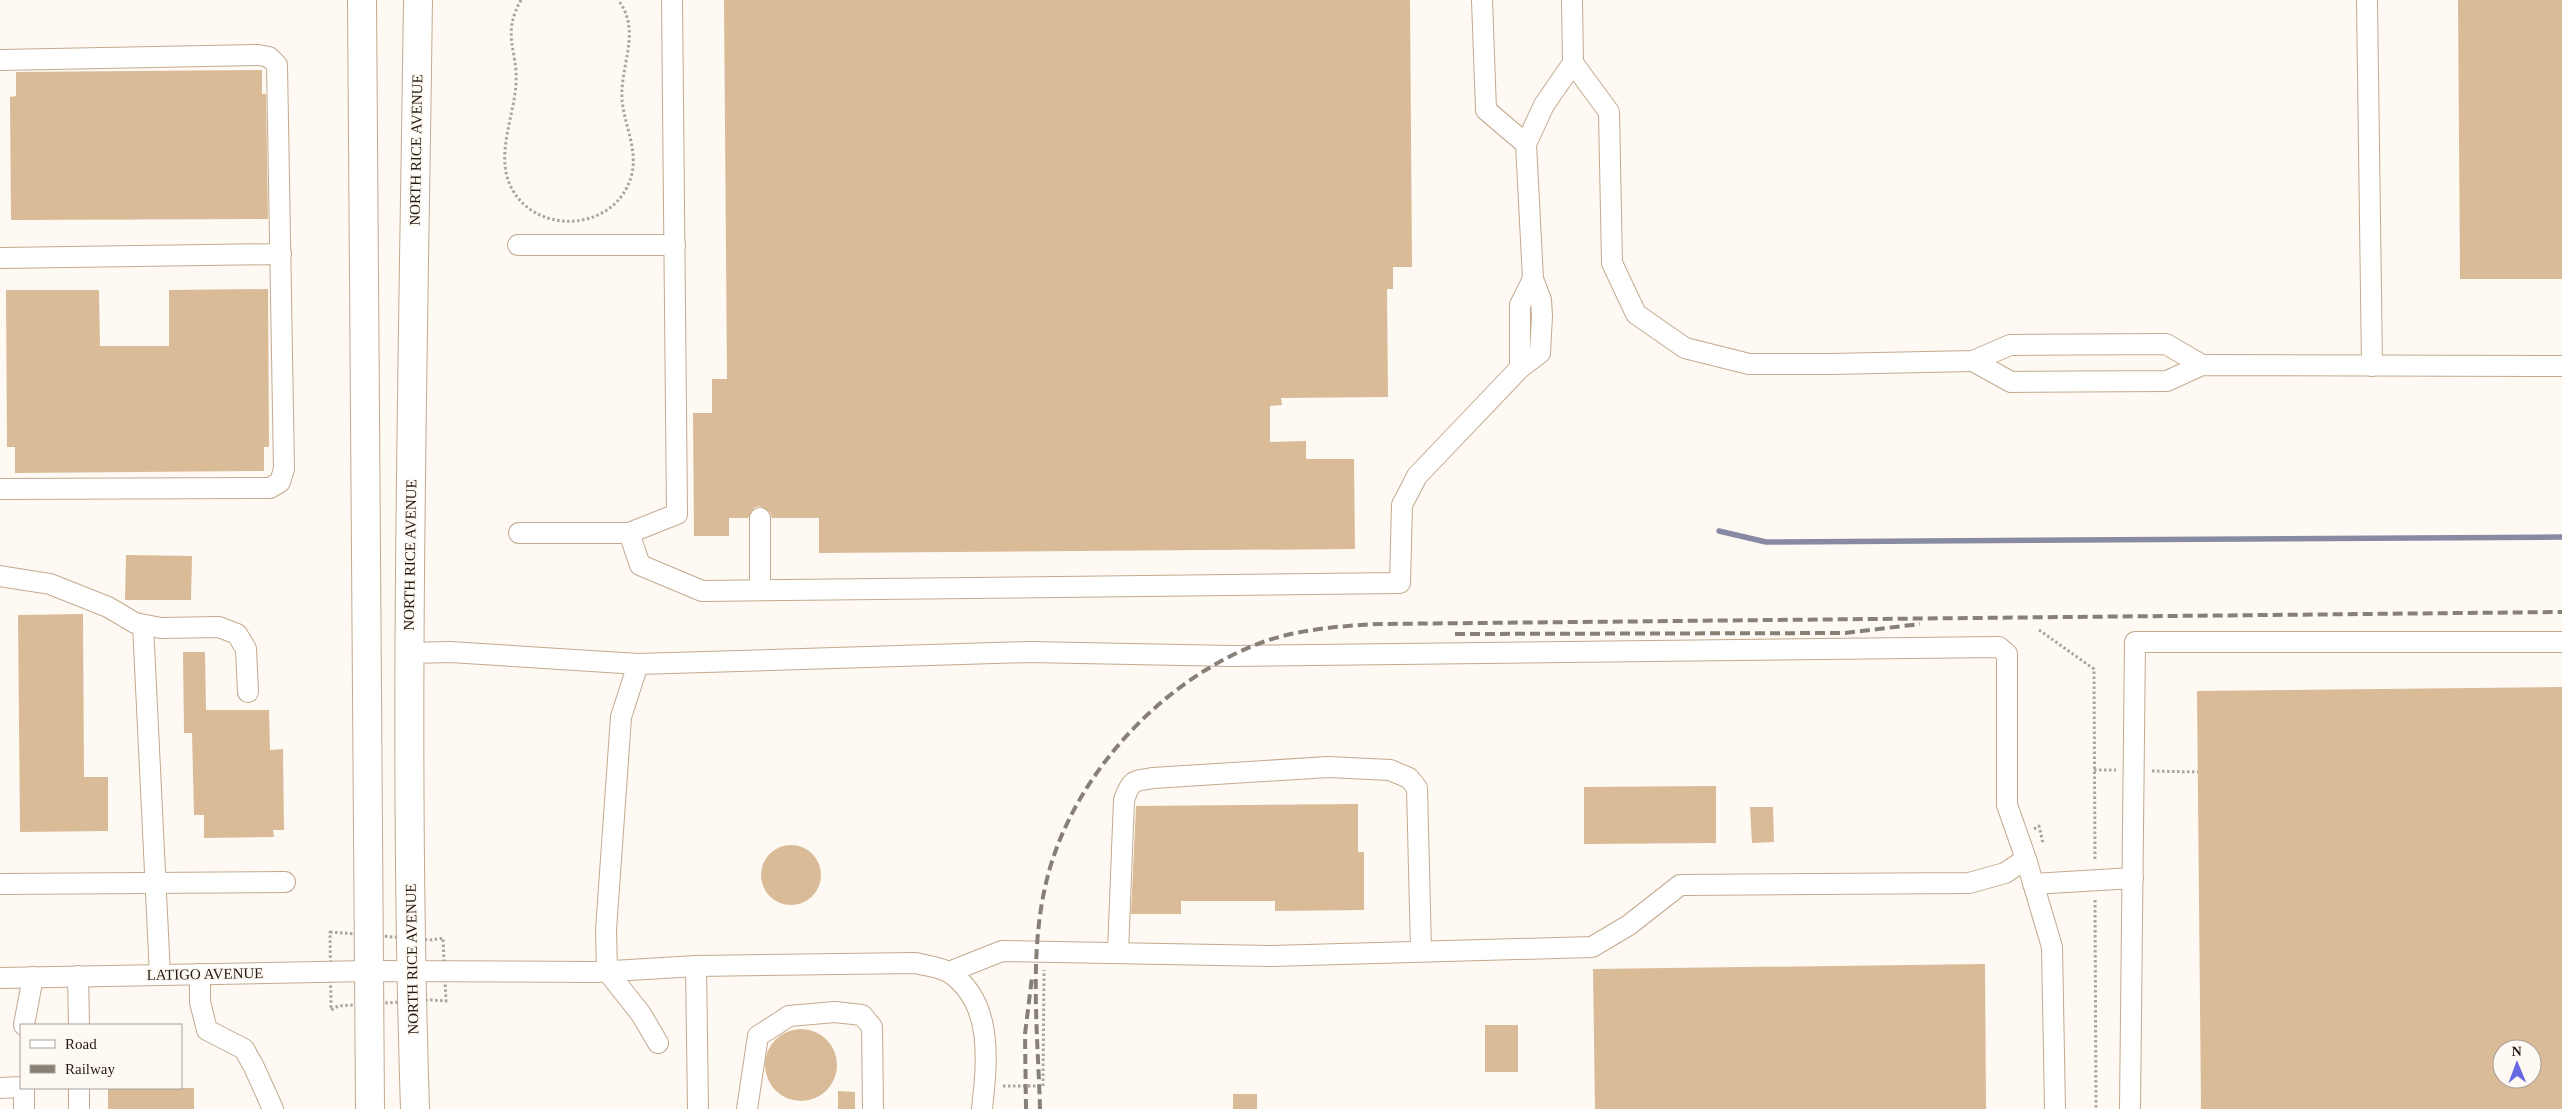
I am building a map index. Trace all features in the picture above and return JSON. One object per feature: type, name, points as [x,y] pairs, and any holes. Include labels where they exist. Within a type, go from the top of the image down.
[{"type":"highway","points":[[362,0],[370,1109]]},
{"type":"highway","name":"NORTH RICE AVENUE","points":[[415,1109],[411,971],[409,653],[418,0]]},
{"type":"street","points":[[518,534],[629,533],[677,514],[672,0]]},
{"type":"street","points":[[1482,0],[1486,110],[1526,144]]},
{"type":"street","points":[[1572,0],[1573,64],[1609,112],[1612,263],[1636,314],[1685,348],[1749,364],[1973,361],[2010,345],[2166,344],[2202,365]]},
{"type":"street","points":[[2368,0],[2372,366]]},
{"type":"street","points":[[0,60],[258,55],[269,57],[276,65],[278,73],[284,469],[280,482],[270,488],[0,489]]},
{"type":"street","points":[[629,533],[640,565],[702,591],[1400,583],[1402,505],[1417,476],[1520,368],[1520,305],[1532,279],[1526,144],[1544,105],[1573,64]]},
{"type":"street","points":[[518,245],[675,244]]},
{"type":"street","points":[[0,258],[281,254]]},
{"type":"street","points":[[1973,361],[2012,382],[2167,381],[2202,365],[2562,366]]},
{"type":"street","points":[[760,518],[760,590]]},
{"type":"street","points":[[0,576],[50,584],[108,607],[135,623],[143,625],[161,628],[219,628],[237,634],[246,649],[248,692]]},
{"type":"street","points":[[143,625],[160,975]]},
{"type":"street","points":[[2130,1109],[2135,642],[2562,642]]},
{"type":"street","points":[[409,653],[488,654],[638,664],[1030,652],[1232,656],[1999,647],[2007,654],[2007,805],[2026,859],[2052,947],[2056,1109]]},
{"type":"street","points":[[638,664],[621,717],[606,930],[607,971],[641,1014],[658,1042]]},
{"type":"street","points":[[1118,952],[1124,800],[1129,786],[1134,781],[1153,778],[1328,767],[1390,770],[1409,778],[1417,788],[1421,950]]},
{"type":"street","points":[[982,1109],[987,1070],[980,1012],[966,987],[949,972],[1002,951],[1271,956],[1421,950],[1592,947],[1629,925],[1680,885],[1968,883],[2005,872],[2026,859]]},
{"type":"street","points":[[2033,884],[2133,878]]},
{"type":"street","points":[[0,884],[286,882]]},
{"type":"street","name":"LATIGO AVENUE","points":[[0,978],[370,971],[607,971],[696,966],[916,963],[949,972]]},
{"type":"street","points":[[696,966],[698,1109]]},
{"type":"street","points":[[200,974],[200,1002],[207,1030],[244,1050],[273,1109]]},
{"type":"street","points":[[78,976],[79,1024]]},
{"type":"street","points":[[24,1024],[33,977]]},
{"type":"street","points":[[747,1109],[758,1036],[790,1016],[835,1012],[862,1015],[872,1027],[873,1109]]},
{"type":"street","points":[[0,1088],[20,1088]]},
{"type":"street","points":[[23,1089],[24,1109]]},
{"type":"street","points":[[79,1089],[79,1109]]},
{"type":"path","points":[[521,0],[513,16],[510,36],[516,84],[507,132],[510,185],[530,210],[540,216],[571,222],[588,220],[602,214],[616,203],[631,178],[632,144],[624,113],[622,90],[630,34],[626,15],[619,0]]},
{"type":"path","points":[[2039,630],[2094,669],[2096,1109]]},
{"type":"building","points":[[724,0],[1410,0],[1412,267],[1393,267],[1393,289],[1387,289],[1388,397],[1281,398],[1282,405],[1270,406],[1270,442],[1306,441],[1306,459],[1354,459],[1355,549],[819,553],[819,518],[772,518],[770,512],[760,506],[754,508],[748,518],[729,518],[729,536],[694,536],[693,413],[712,413],[712,379],[727,379]]},
{"type":"building","points":[[2458,0],[2562,0],[2562,279],[2460,279]]},
{"type":"building","points":[[262,70],[262,94],[266,94],[268,219],[11,220],[10,97],[16,96],[16,72]]},
{"type":"building","points":[[268,289],[269,447],[264,447],[264,471],[15,473],[15,447],[7,447],[6,290],[99,290],[100,346],[169,346],[169,290]]},
{"type":"building","points":[[126,555],[192,556],[191,600],[125,600]]},
{"type":"building","points":[[83,614],[84,777],[108,777],[108,831],[20,832],[18,615]]},
{"type":"building","points":[[183,652],[205,652],[206,710],[269,710],[270,750],[283,749],[284,830],[273,830],[274,837],[204,838],[204,815],[194,815],[192,733],[184,733]]},
{"type":"building","points":[[2562,687],[2562,1109],[2201,1109],[2197,691]]},
{"type":"building","points":[[1716,786],[1716,843],[1584,844],[1584,787]]},
{"type":"building","points":[[1358,804],[1358,852],[1364,852],[1364,910],[1275,911],[1275,901],[1181,901],[1181,914],[1131,914],[1136,806]]},
{"type":"building","points":[[1750,807],[1773,807],[1774,842],[1752,843]]},
{"type":"building","points":[[791,845],[807,850],[812,854],[816,859],[821,875],[816,891],[812,896],[807,900],[791,905],[775,900],[770,896],[766,891],[761,875],[766,859],[770,854],[775,850]]},
{"type":"building","points":[[1985,964],[1986,1109],[1595,1109],[1593,969]]},
{"type":"building","points":[[1485,1025],[1518,1025],[1518,1072],[1485,1072]]},
{"type":"building","points":[[801,1029],[821,1035],[831,1045],[837,1065],[831,1085],[821,1095],[801,1101],[781,1095],[771,1085],[765,1065],[771,1045],[781,1035]]},
{"type":"building","points":[[194,1088],[194,1109],[108,1109],[108,1089]]},
{"type":"building","points":[[838,1091],[855,1092],[855,1109],[838,1109]]},
{"type":"building","points":[[1233,1094],[1257,1094],[1257,1109],[1233,1109]]},
{"type":"waterway","points":[[1719,531],[1766,542],[2562,537]]},
{"type":"railway","points":[[1040,1109],[1036,1021],[1038,933],[1048,875],[1061,837],[1079,801],[1102,766],[1128,734],[1191,679],[1226,658],[1263,642],[1306,631],[1379,624],[2562,612]]},
{"type":"railway","points":[[1455,634],[1845,633],[1920,624]]},
{"type":"railway","points":[[1026,1109],[1025,1034],[1032,977]]}]
